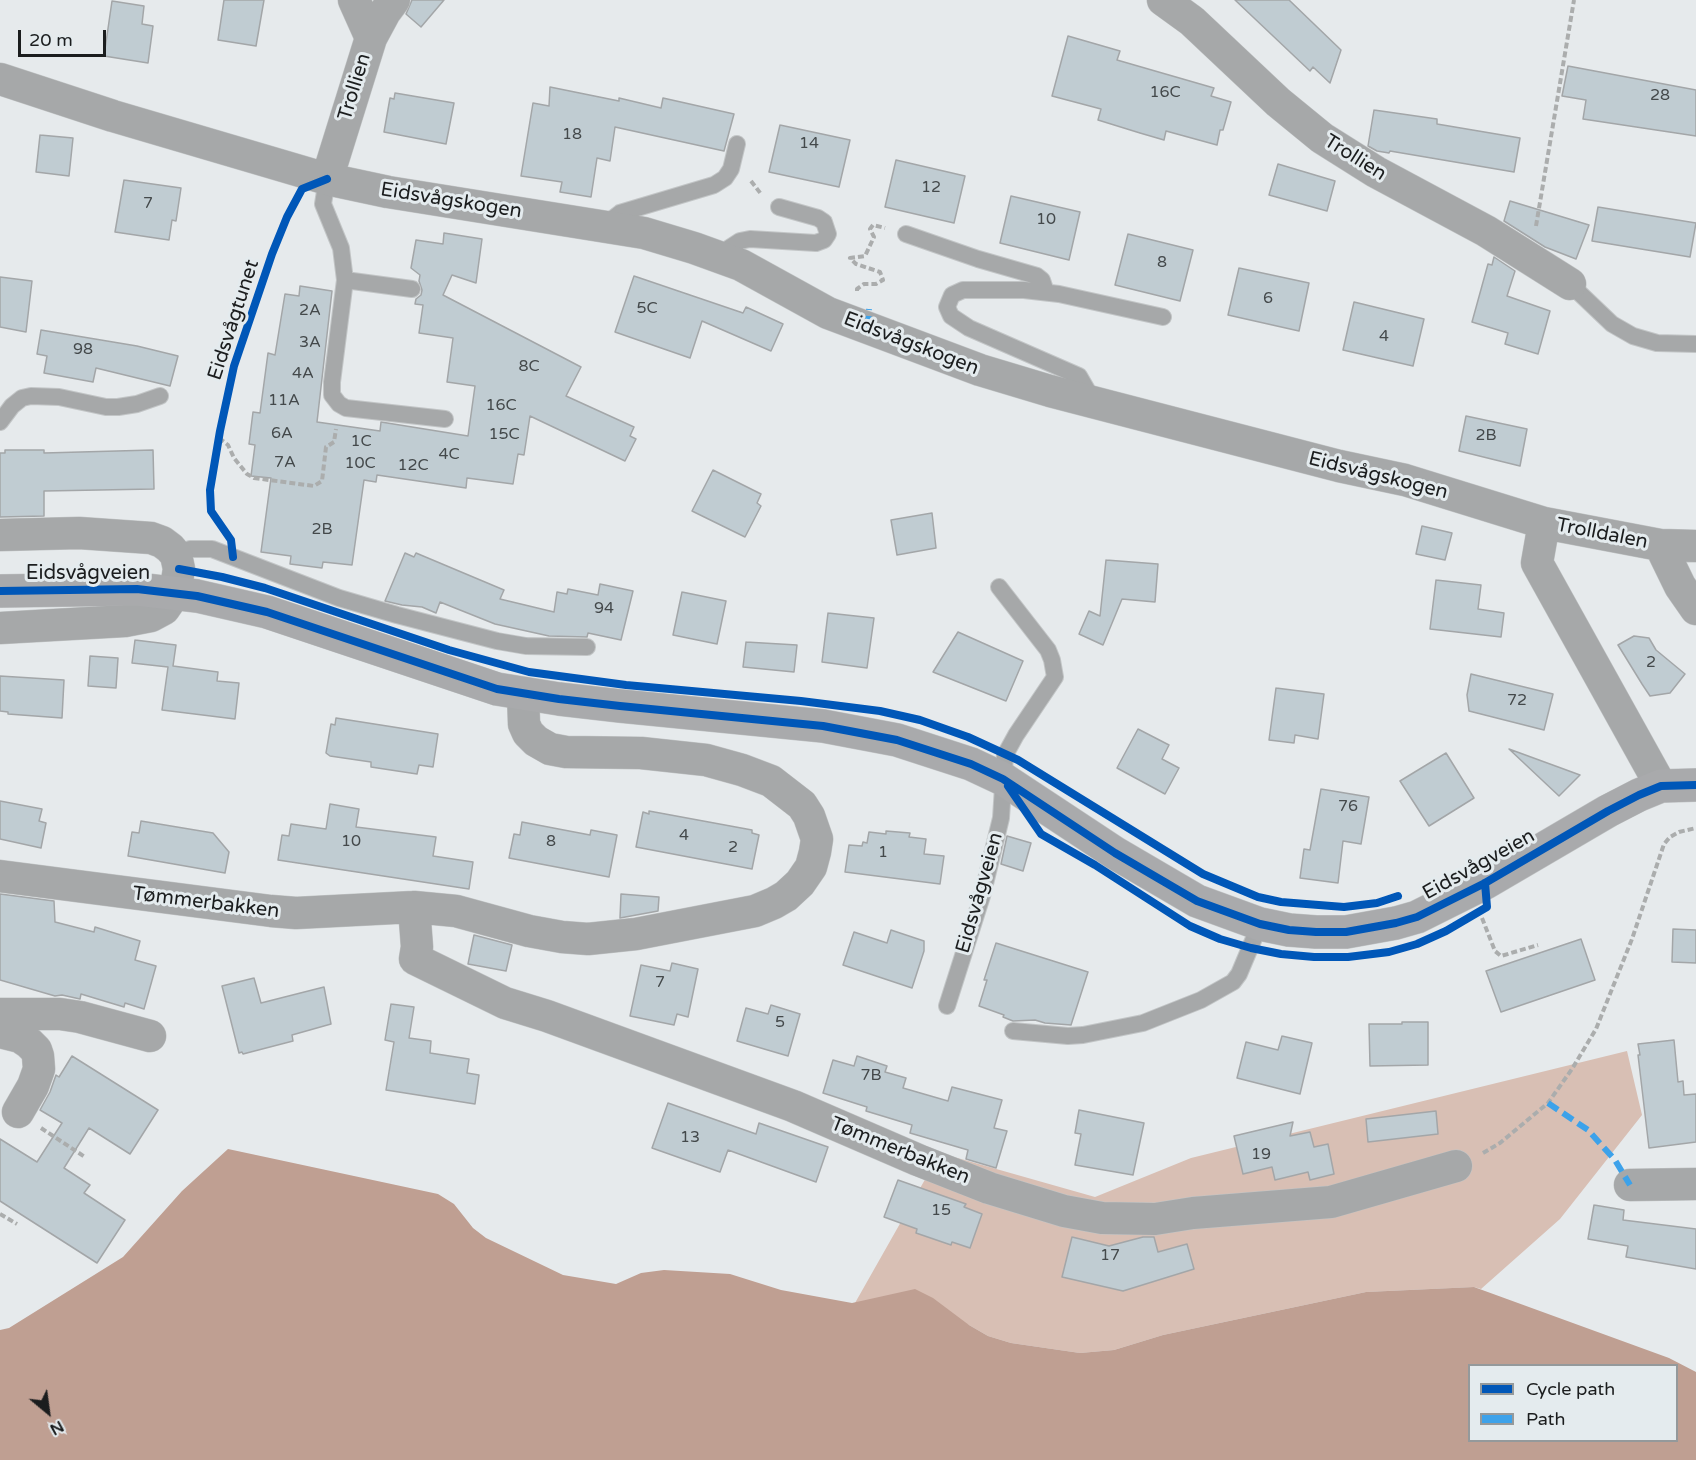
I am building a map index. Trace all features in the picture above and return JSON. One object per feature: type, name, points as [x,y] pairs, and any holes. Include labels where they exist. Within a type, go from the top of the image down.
[{"type":"main road","name":"Eidsvågveien","points":[[0,591],[97,588],[175,593],[235,603],[267,612],[470,681],[523,693],[620,706],[823,726],[897,740],[939,752],[1003,779],[1197,902],[1260,924],[1316,933],[1368,929],[1483,897],[1608,811],[1662,786],[1696,785]]},
{"type":"street","points":[[354,0],[371,38]]},
{"type":"street","name":"Trollien","points":[[327,179],[371,38],[394,0]]},
{"type":"street","name":"Trollien","points":[[1163,0],[1192,21],[1278,102],[1322,138],[1376,172],[1486,231],[1570,284]]},
{"type":"street","name":"Eidsvågskogen","points":[[0,79],[123,119],[327,179],[388,192],[644,233],[741,265],[828,313],[980,370],[1339,466],[1405,480],[1544,523]]},
{"type":"street","points":[[1544,523],[1538,562],[1662,786]]},
{"type":"street","name":"Trolldalen","points":[[1544,523],[1660,545],[1696,546]]},
{"type":"street","name":"Eidsvågveien","points":[[0,535],[79,533],[136,536],[162,542],[176,555],[179,570],[175,593]]},
{"type":"street","name":"Trolldalen","points":[[1660,545],[1680,586],[1696,609]]},
{"type":"street","points":[[0,628],[125,621],[152,616],[164,609],[175,593]]},
{"type":"street","name":"Tømmerbakken","points":[[0,876],[296,913],[414,907],[456,911],[562,938],[613,938],[729,917],[765,908],[793,890],[811,867],[816,839],[809,816],[802,805],[771,781],[706,760],[641,753],[566,752],[550,749],[528,733],[524,724],[523,693]]},
{"type":"street","name":"Tømmerbakken","points":[[414,907],[416,959],[505,1003],[558,1019],[793,1106],[989,1188],[1064,1211],[1102,1218],[1155,1219],[1331,1202],[1456,1166]]},
{"type":"street","points":[[0,1014],[60,1014],[150,1035]]},
{"type":"street","points":[[0,1032],[20,1037],[36,1050],[38,1056],[39,1069],[33,1086],[18,1112]]},
{"type":"street","points":[[1630,1185],[1696,1184]]},
{"type":"lane","points":[[608,226],[611,220],[620,213],[714,184],[725,178],[731,169],[736,150]]},
{"type":"lane","points":[[327,179],[323,204],[341,248],[345,280],[332,395],[339,404],[346,408],[445,419]]},
{"type":"lane","points":[[717,256],[740,241],[750,239],[816,243],[824,240],[828,234],[827,226],[818,218],[779,207]]},
{"type":"lane","points":[[906,234],[978,259],[1037,276],[1042,280],[1046,292]]},
{"type":"lane","points":[[345,280],[412,289]]},
{"type":"lane","points":[[1570,284],[1612,324],[1634,336],[1657,343],[1696,344]]},
{"type":"lane","points":[[1094,402],[1079,376],[969,328],[951,316],[947,307],[952,295],[963,290],[1046,292],[1163,317]]},
{"type":"lane","points":[[0,422],[21,398],[31,396],[59,397],[106,407],[137,404],[160,396]]},
{"type":"lane","points":[[176,555],[190,549],[212,549],[339,598],[496,641],[526,646],[587,647]]},
{"type":"lane","name":"Eidsvågveien","points":[[947,1006],[982,896],[998,833],[1005,755],[1055,677],[1048,650],[999,587]]},
{"type":"lane","points":[[1013,1031],[1068,1036],[1083,1035],[1143,1023],[1202,1000],[1233,982],[1239,974],[1260,924]]},
{"type":"path","points":[[1532,260],[1574,0]]},
{"type":"path","points":[[736,150],[747,164],[747,175],[763,196],[779,207]]},
{"type":"path","points":[[857,296],[857,289],[864,284],[876,284],[883,280],[880,272],[856,264],[850,258],[865,256],[874,237],[870,229]]},
{"type":"path","points":[[219,434],[228,445],[234,458],[247,474],[254,478],[314,486],[322,481],[326,447],[334,442],[337,424]]},
{"type":"path","points":[[217,448],[219,434]]},
{"type":"path","points":[[1456,1166],[1500,1143],[1548,1103],[1596,1029],[1632,939],[1664,844],[1679,832],[1696,828]]},
{"type":"path","points":[[1472,916],[1483,897]]},
{"type":"path","points":[[1483,897],[1497,954],[1505,956],[1538,945]]},
{"type":"path","points":[[56,1138],[85,1156]]},
{"type":"path","points":[[0,1214],[17,1224]]},
{"type":"shaded area","points":[[1627,1051],[1642,1115],[1560,1219],[1481,1289],[1474,1287],[1366,1292],[1163,1335],[1114,1350],[1080,1353],[1011,1343],[988,1336],[969,1325],[855,1303],[940,1153],[1095,1197],[1191,1158]]},
{"type":"shaded area","points":[[228,1149],[438,1194],[454,1204],[473,1228],[486,1238],[563,1275],[616,1284],[641,1273],[664,1270],[730,1274],[781,1290],[852,1303],[915,1289],[933,1298],[988,1336],[1011,1343],[1080,1353],[1114,1350],[1163,1335],[1366,1292],[1474,1287],[1669,1358],[1696,1372],[1696,1460],[0,1460],[0,1330],[9,1328],[123,1257],[182,1191]]},
{"type":"building","points":[[224,0],[264,0],[256,46],[218,40]]},
{"type":"building","points":[[412,0],[444,0],[421,27],[406,14]]},
{"type":"building","points":[[1235,0],[1289,0],[1341,50],[1330,83],[1313,67],[1310,71]]},
{"type":"building","points":[[112,1],[144,6],[142,24],[153,26],[148,63],[104,56]]},
{"type":"building","points":[[1068,36],[1120,51],[1117,60],[1214,88],[1211,96],[1231,102],[1217,145],[1166,131],[1164,140],[1140,133],[1098,120],[1101,109],[1052,96]]},
{"type":"building","points":[[1568,66],[1696,90],[1696,136],[1583,119],[1586,100],[1562,96]]},
{"type":"building","points":[[550,87],[619,101],[619,98],[661,108],[663,98],[734,114],[724,151],[615,127],[610,161],[597,158],[591,197],[560,192],[562,182],[521,176],[533,103],[549,106]]},
{"type":"building","points":[[395,93],[454,103],[446,144],[384,132],[390,98],[394,99]]},
{"type":"building","points":[[1374,110],[1437,119],[1437,124],[1520,138],[1514,172],[1390,151],[1389,153],[1377,151],[1368,146]]},
{"type":"building","points":[[780,125],[850,140],[839,187],[769,172]]},
{"type":"building","points":[[40,135],[73,138],[69,176],[36,172]]},
{"type":"building","points":[[896,160],[965,176],[954,223],[885,207]]},
{"type":"building","points":[[1278,164],[1335,181],[1327,211],[1269,195]]},
{"type":"building","points":[[124,180],[181,188],[176,221],[172,220],[169,240],[115,232]]},
{"type":"building","points":[[1011,196],[1080,212],[1069,260],[1000,243]]},
{"type":"building","points":[[1510,201],[1589,225],[1576,259],[1545,247],[1504,221]]},
{"type":"building","points":[[1598,207],[1696,223],[1690,257],[1592,241]]},
{"type":"building","points":[[444,233],[482,239],[476,283],[452,275],[443,295],[581,367],[566,396],[634,427],[630,436],[636,439],[625,461],[530,416],[524,455],[518,454],[513,484],[467,478],[466,488],[377,475],[376,482],[364,480],[352,565],[323,562],[322,568],[290,564],[291,556],[261,552],[271,478],[251,476],[255,445],[249,444],[253,412],[260,413],[268,353],[275,355],[285,294],[299,296],[300,286],[332,291],[317,422],[380,431],[381,422],[468,436],[475,386],[447,382],[453,338],[419,333],[423,305],[415,304],[422,290],[420,275],[411,268],[416,240],[443,244]]},
{"type":"building","points":[[1128,234],[1193,250],[1180,301],[1115,285]]},
{"type":"building","points":[[1494,257],[1515,271],[1507,296],[1550,311],[1538,354],[1505,344],[1508,333],[1472,322],[1488,264],[1492,265]]},
{"type":"building","points":[[1239,268],[1309,283],[1299,331],[1228,315]]},
{"type":"building","points":[[634,276],[743,313],[746,307],[783,324],[771,351],[702,321],[690,358],[615,332]]},
{"type":"building","points":[[0,277],[32,281],[26,332],[0,327]]},
{"type":"building","points":[[1354,302],[1424,319],[1413,366],[1343,350]]},
{"type":"building","points":[[41,330],[137,346],[178,356],[170,386],[96,368],[93,382],[44,373],[47,356],[37,354]]},
{"type":"building","points":[[1466,416],[1527,429],[1520,466],[1459,451]]},
{"type":"building","points":[[5,450],[44,450],[44,453],[153,450],[154,489],[44,491],[44,516],[0,517],[0,453],[5,453]]},
{"type":"building","points":[[713,470],[761,494],[757,503],[761,506],[745,537],[692,511]]},
{"type":"building","points":[[932,513],[936,548],[897,555],[891,520]]},
{"type":"building","points":[[1422,526],[1452,533],[1445,560],[1416,554]]},
{"type":"building","points":[[405,553],[414,557],[416,553],[504,590],[500,599],[554,612],[557,592],[567,594],[568,589],[598,595],[600,584],[633,591],[621,640],[588,633],[587,637],[549,636],[495,624],[440,602],[436,613],[422,607],[385,601]]},
{"type":"building","points":[[1106,560],[1158,564],[1155,602],[1122,599],[1103,645],[1079,634],[1089,611],[1100,616]]},
{"type":"building","points":[[1436,580],[1481,585],[1478,609],[1504,613],[1501,637],[1430,629]]},
{"type":"building","points":[[682,592],[726,601],[717,644],[673,635]]},
{"type":"building","points":[[828,613],[874,618],[867,668],[822,662]]},
{"type":"building","points":[[958,632],[1023,661],[1006,701],[933,672]]},
{"type":"building","points":[[1634,636],[1649,638],[1656,650],[1685,674],[1670,693],[1650,696],[1642,684],[1618,645]]},
{"type":"building","points":[[135,640],[176,645],[173,666],[218,672],[217,681],[239,683],[235,719],[162,710],[168,667],[132,663]]},
{"type":"building","points":[[746,642],[797,645],[794,672],[743,667]]},
{"type":"building","points":[[90,656],[118,658],[116,688],[88,686]]},
{"type":"building","points":[[1471,674],[1553,694],[1544,730],[1469,711],[1467,695]]},
{"type":"building","points":[[0,676],[64,680],[62,718],[8,714],[8,712],[0,711]]},
{"type":"building","points":[[1276,688],[1324,694],[1318,739],[1295,735],[1294,743],[1269,740]]},
{"type":"building","points":[[336,718],[438,734],[433,767],[419,765],[417,774],[371,767],[371,762],[330,756],[326,753],[331,724],[335,725]]},
{"type":"building","points":[[1138,729],[1169,745],[1162,759],[1179,768],[1165,794],[1117,768]]},
{"type":"building","points":[[1509,749],[1580,775],[1559,796]]},
{"type":"building","points":[[1446,753],[1474,798],[1429,826],[1400,781]]},
{"type":"building","points":[[1321,789],[1369,797],[1361,844],[1343,841],[1338,883],[1300,878],[1304,849],[1310,850]]},
{"type":"building","points":[[0,801],[42,809],[39,821],[46,823],[41,848],[0,839]]},
{"type":"building","points":[[330,804],[359,809],[356,827],[436,837],[433,856],[473,862],[469,889],[278,860],[282,835],[289,836],[291,824],[326,829]]},
{"type":"building","points":[[649,811],[752,830],[752,833],[759,835],[752,869],[636,847],[643,812],[649,814]]},
{"type":"building","points":[[141,821],[213,833],[229,852],[225,873],[128,856],[132,832],[139,833]]},
{"type":"building","points":[[522,822],[590,835],[591,830],[617,835],[609,877],[509,858],[514,834],[520,835]]},
{"type":"building","points":[[886,831],[910,833],[909,837],[926,839],[924,854],[944,856],[940,884],[845,872],[849,845],[862,846],[863,842],[867,843],[869,832],[886,834]]},
{"type":"building","points":[[1007,836],[1031,843],[1023,871],[1001,864]]},
{"type":"building","points":[[0,894],[54,901],[55,922],[94,932],[95,927],[140,941],[135,960],[156,966],[144,1009],[125,1003],[124,1007],[81,994],[80,999],[62,995],[55,996],[0,980]]},
{"type":"building","points":[[621,894],[659,897],[658,911],[620,918]]},
{"type":"building","points":[[1673,929],[1696,930],[1696,963],[1672,962]]},
{"type":"building","points":[[891,930],[924,941],[924,951],[912,988],[843,965],[854,932],[887,943]]},
{"type":"building","points":[[474,935],[512,945],[506,971],[468,964]]},
{"type":"building","points":[[1581,939],[1595,980],[1501,1012],[1486,971]]},
{"type":"building","points":[[996,943],[1088,972],[1071,1025],[1035,1020],[1013,1021],[1003,1017],[1004,1015],[979,1006],[987,980],[984,980]]},
{"type":"building","points":[[672,963],[698,969],[688,1017],[677,1014],[674,1025],[630,1016],[641,965],[670,971]]},
{"type":"building","points":[[254,978],[261,1003],[324,987],[331,1024],[292,1035],[293,1041],[243,1054],[239,1053],[222,986]]},
{"type":"building","points":[[391,1004],[414,1007],[409,1038],[431,1041],[430,1053],[469,1059],[467,1073],[479,1075],[475,1104],[386,1090],[394,1042],[385,1040]]},
{"type":"building","points":[[771,1005],[800,1014],[788,1056],[737,1041],[746,1008],[768,1014]]},
{"type":"building","points":[[1402,1022],[1428,1022],[1428,1065],[1370,1066],[1369,1024],[1402,1024]]},
{"type":"building","points":[[1282,1036],[1312,1043],[1300,1094],[1237,1078],[1246,1042],[1278,1050]]},
{"type":"building","points":[[1674,1040],[1678,1082],[1683,1081],[1684,1095],[1696,1094],[1696,1142],[1649,1148],[1638,1044]]},
{"type":"building","points":[[72,1056],[158,1110],[130,1154],[89,1128],[64,1168],[90,1185],[84,1193],[125,1220],[97,1263],[0,1201],[0,1139],[37,1162],[62,1123],[40,1110],[56,1075],[59,1077]]},
{"type":"building","points":[[857,1056],[887,1066],[885,1072],[906,1078],[903,1088],[948,1101],[952,1087],[1002,1100],[994,1128],[1007,1131],[996,1168],[966,1159],[968,1150],[910,1133],[912,1125],[866,1111],[867,1107],[823,1093],[833,1060],[854,1066]]},
{"type":"building","points":[[668,1103],[756,1134],[759,1123],[828,1147],[816,1182],[728,1150],[720,1172],[652,1148]]},
{"type":"building","points":[[1079,1110],[1144,1123],[1133,1175],[1075,1165],[1081,1134],[1075,1133]]},
{"type":"building","points":[[1436,1111],[1438,1134],[1368,1142],[1366,1119]]},
{"type":"building","points":[[1293,1122],[1290,1136],[1310,1132],[1314,1147],[1328,1144],[1334,1174],[1310,1180],[1308,1172],[1275,1180],[1272,1167],[1243,1174],[1234,1136]]},
{"type":"building","points":[[898,1180],[966,1204],[964,1207],[982,1214],[970,1248],[952,1242],[951,1245],[916,1233],[917,1229],[884,1217]]},
{"type":"building","points":[[1594,1205],[1624,1210],[1623,1220],[1696,1229],[1696,1269],[1626,1257],[1628,1246],[1588,1239]]},
{"type":"building","points":[[1072,1237],[1109,1246],[1143,1237],[1154,1237],[1158,1252],[1187,1244],[1194,1269],[1123,1291],[1062,1277]]},
{"type":"marked path","points":[[868,328],[869,309]]},
{"type":"marked path","points":[[1548,1103],[1588,1130],[1615,1160],[1630,1185]]},
{"type":"cycle path","name":"Eidsvågtunet","points":[[233,557],[231,540],[211,511],[210,490],[234,366],[287,217],[302,189],[327,179]]},
{"type":"cycle path","points":[[179,569],[265,588],[449,650],[529,672],[626,685],[801,701],[880,711],[920,720],[968,737],[1018,760],[1203,874],[1258,897],[1281,902],[1344,907],[1377,903],[1398,896]]},
{"type":"cycle path","points":[[0,591],[137,589],[197,596],[267,612],[497,689],[620,706],[823,726],[897,740],[971,764],[1003,779],[1115,853],[1197,901],[1260,924],[1289,930],[1346,932],[1417,917],[1485,883],[1639,795],[1661,786],[1696,785]]},
{"type":"cycle path","points":[[1008,786],[1041,834],[1095,865],[1190,926],[1220,939],[1251,948],[1314,957],[1348,957],[1389,952],[1417,944],[1446,931],[1487,907],[1485,883]]}]
